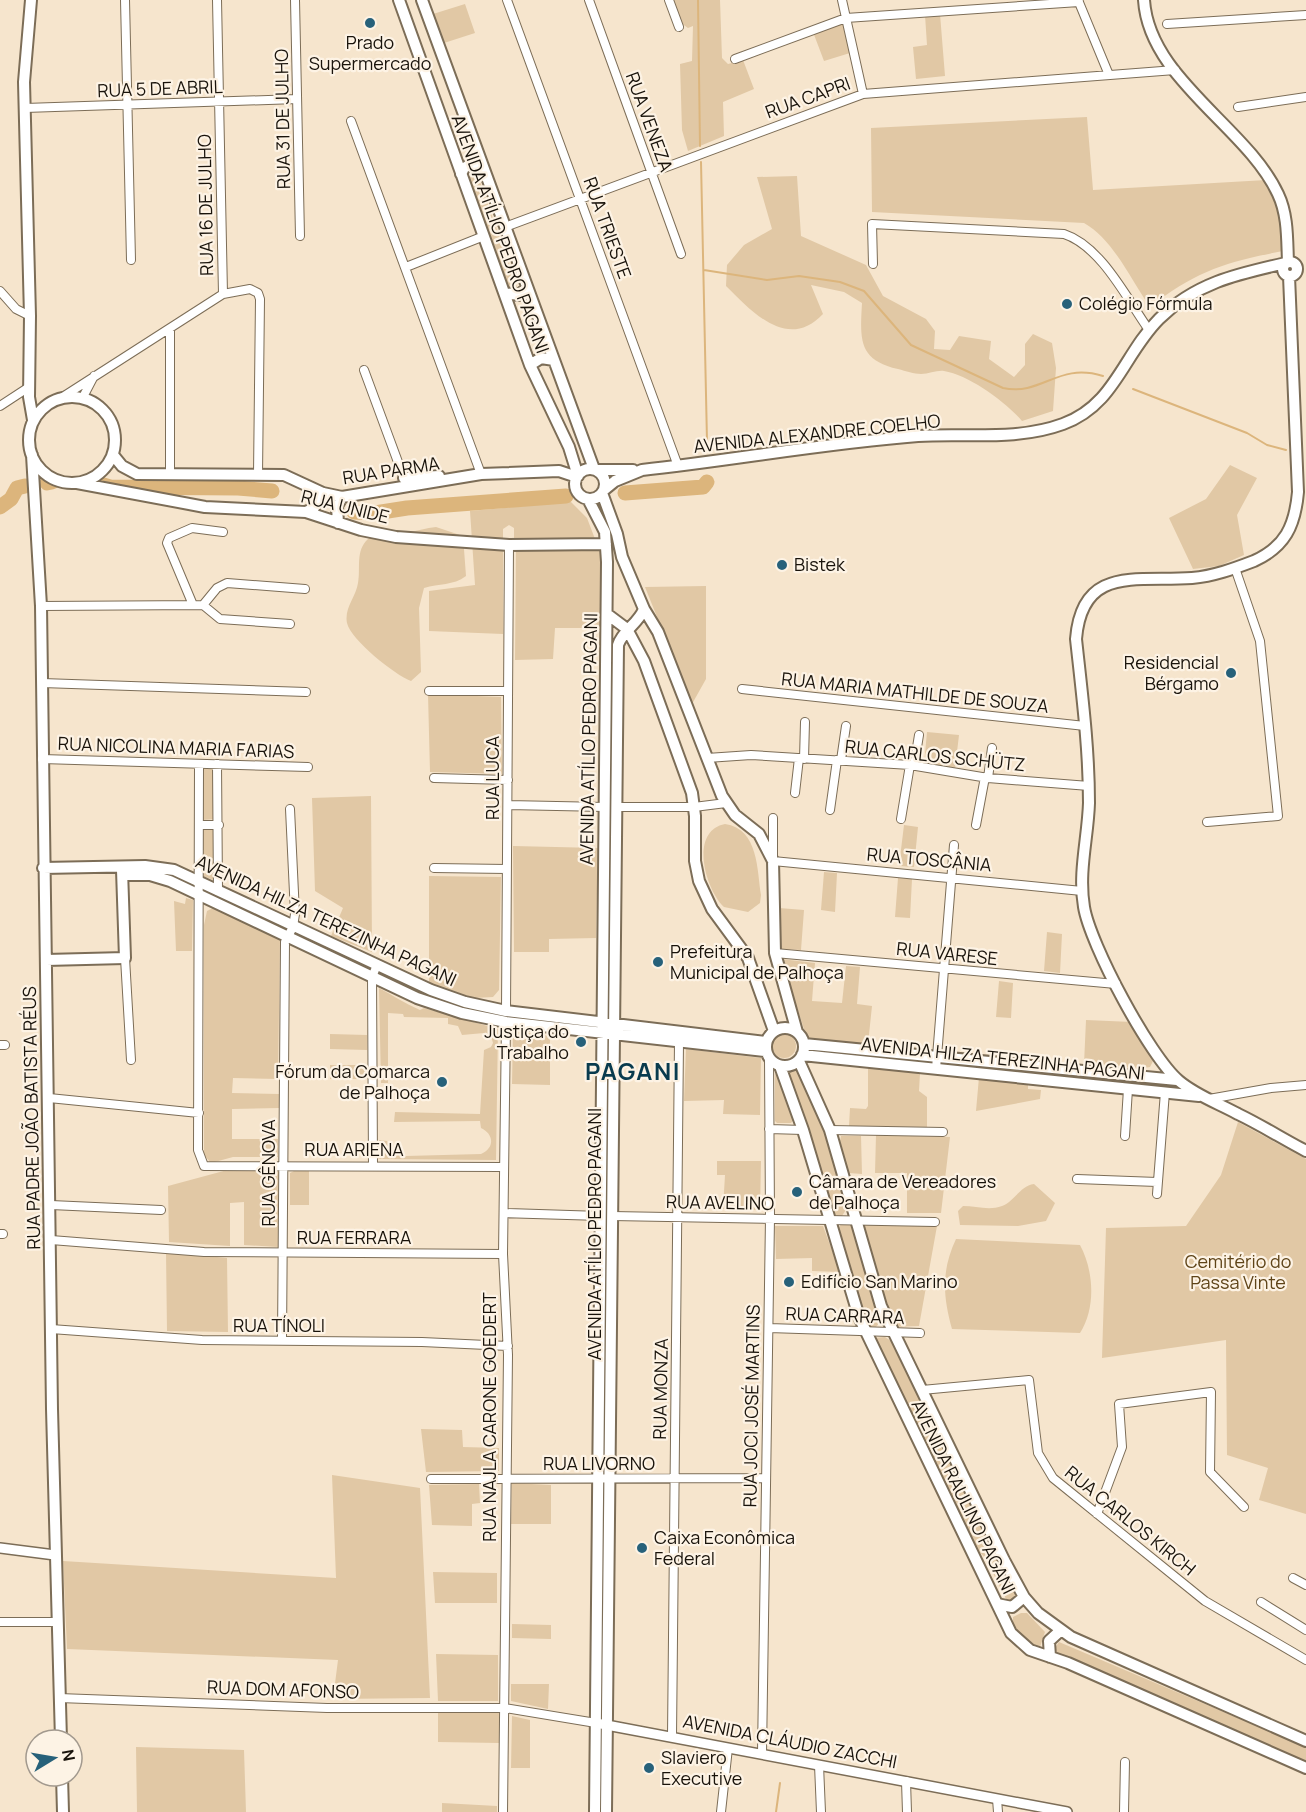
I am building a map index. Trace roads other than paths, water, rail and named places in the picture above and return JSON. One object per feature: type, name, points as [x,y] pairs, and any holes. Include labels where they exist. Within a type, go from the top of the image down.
[{"type":"main road","points":[[26,0],[29,12]]},
{"type":"main road","points":[[31,0],[24,108],[30,316],[29,392],[33,420],[29,435],[32,455],[39,467],[50,476],[63,482],[77,483],[99,474],[113,454],[116,436],[111,421],[103,408],[83,398],[62,398],[44,407],[33,420]]},
{"type":"main road","name":"AVENIDA ATÍLIO PEDRO PAGANI","points":[[399,0],[531,365],[569,447],[577,476]]},
{"type":"main road","name":"AVENIDA ATÍLIO PEDRO PAGANI","points":[[422,0],[595,469]]},
{"type":"main road","points":[[1144,0],[1152,30],[1174,70],[1271,181],[1284,209],[1290,269],[1298,492],[1294,521],[1288,536],[1279,546],[1236,568],[1194,578],[1126,579],[1104,586],[1094,594],[1080,613],[1076,639],[1089,786],[1082,891],[1085,918],[1092,939],[1116,984],[1155,1051],[1177,1080],[1203,1098],[1306,1151]]},
{"type":"main road","points":[[410,29],[417,25],[426,26],[436,51],[446,66]]},
{"type":"main road","points":[[461,174],[464,168],[471,164],[483,168]]},
{"type":"main road","points":[[1290,269],[1306,261]]},
{"type":"main road","points":[[1290,269],[1306,270]]},
{"type":"main road","name":"AVENIDA ALEXANDRE COELHO","points":[[595,469],[642,471],[896,438],[1025,433],[1063,424],[1078,416],[1107,394],[1149,330],[1174,305],[1201,287],[1220,279],[1255,270],[1290,269]]},
{"type":"main road","points":[[505,293],[514,296],[527,288]]},
{"type":"main road","points":[[531,365],[541,357],[554,360]]},
{"type":"main road","points":[[29,392],[44,407]]},
{"type":"main road","name":"RUA PARMA","points":[[113,454],[122,466],[137,474],[284,475],[318,491],[342,497],[406,483],[481,474],[559,471],[577,476]]},
{"type":"main road","name":"RUA PADRE JOÃO BATISTA RÉUS","points":[[32,455],[41,606],[56,1622],[60,1728]]},
{"type":"main road","points":[[603,491],[596,498],[588,499],[576,489],[577,476],[585,470],[595,469],[603,476],[603,491],[617,534],[621,557],[644,609],[658,632],[726,803],[759,834],[773,861],[775,952],[802,1053],[789,1066],[780,1066],[767,1050],[774,1031],[748,958],[712,909],[702,891],[695,861],[694,807],[685,770],[644,661],[627,629],[607,614]]},
{"type":"main road","name":"AVENIDA ALEXANDRE COELHO","points":[[603,491],[615,481],[642,471]]},
{"type":"main road","points":[[34,495],[50,476]]},
{"type":"main road","name":"RUA UNIDE","points":[[77,483],[205,507],[306,512],[338,523],[396,537],[509,545],[606,544]]},
{"type":"main road","points":[[306,512],[314,508],[318,491]]},
{"type":"main road","points":[[338,523],[337,506],[342,497]]},
{"type":"main road","name":"AVENIDA ATÍLIO PEDRO PAGANI","points":[[588,499],[602,523],[606,544],[610,807],[601,1724],[595,1812]]},
{"type":"main road","name":"AVENIDA ATÍLIO PEDRO PAGANI","points":[[610,807],[618,645],[627,629],[641,616],[644,609]]},
{"type":"main road","name":"AVENIDA HILZA TEREZINHA PAGANI","points":[[44,868],[122,871],[165,868],[200,889],[290,931],[506,1017]]},
{"type":"main road","points":[[45,960],[125,958],[122,871]]},
{"type":"main road","name":"AVENIDA HILZA TEREZINHA PAGANI","points":[[200,889],[218,891],[372,977],[439,1006],[506,1017],[767,1050]]},
{"type":"main road","points":[[392,986],[396,974]]},
{"type":"main road","points":[[774,1031],[788,1028],[797,1032]]},
{"type":"main road","name":"AVENIDA HILZA TEREZINHA PAGANI","points":[[608,1029],[679,1042],[767,1050]]},
{"type":"main road","name":"AVENIDA HILZA TEREZINHA PAGANI","points":[[802,1053],[937,1056],[1177,1080]]},
{"type":"main road","name":"AVENIDA HILZA TEREZINHA PAGANI","points":[[802,1053],[1203,1098]]},
{"type":"main road","name":"AVENIDA RAULINO PAGANI","points":[[802,1053],[830,1130],[875,1286],[893,1333],[1024,1597],[1038,1613],[1082,1643],[1306,1741]]},
{"type":"main road","name":"AVENIDA RAULINO PAGANI","points":[[780,1066],[865,1333],[1006,1626],[1019,1643],[1030,1650],[1306,1768]]},
{"type":"main road","points":[[1160,1092],[1177,1080]]},
{"type":"main road","points":[[997,1604],[1012,1607],[1024,1597]]},
{"type":"main road","points":[[1050,1657],[1049,1641],[1061,1630]]},
{"type":"main road","name":"AVENIDA ATÍLIO PEDRO PAGANI","points":[[601,1724],[606,1812]]},
{"type":"main road","points":[[62,1788],[63,1812]]},
{"type":"street","points":[[125,0],[131,260]]},
{"type":"street","name":"RUA 16 DE JULHO","points":[[62,398],[94,375],[223,294],[217,0]]},
{"type":"street","name":"RUA 31 DE JULHO","points":[[295,0],[300,236]]},
{"type":"street","name":"RUA TRIESTE","points":[[507,0],[678,466]]},
{"type":"street","name":"RUA VENEZA","points":[[589,0],[681,254]]},
{"type":"street","points":[[669,0],[679,27]]},
{"type":"street","points":[[842,0],[863,94]]},
{"type":"street","points":[[735,59],[846,18],[1078,1],[1109,75]]},
{"type":"street","points":[[1167,24],[1306,15]]},
{"type":"street","name":"RUA CAPRI","points":[[505,227],[863,94],[1174,70]]},
{"type":"street","points":[[1238,107],[1306,97]]},
{"type":"street","name":"RUA 5 DE ABRIL","points":[[24,108],[297,99]]},
{"type":"street","points":[[351,121],[481,474]]},
{"type":"street","points":[[873,264],[872,224],[1064,234],[1080,239],[1093,250],[1149,330]]},
{"type":"street","points":[[406,267],[483,236]]},
{"type":"street","points":[[223,294],[250,289],[258,293],[260,299],[258,474]]},
{"type":"street","points":[[0,291],[16,309],[30,316]]},
{"type":"street","points":[[170,329],[170,475]]},
{"type":"street","points":[[364,370],[406,483]]},
{"type":"street","points":[[83,398],[94,375]]},
{"type":"street","points":[[0,406],[29,392]]},
{"type":"street","points":[[193,605],[167,543],[169,538],[192,528],[223,532]]},
{"type":"street","name":"RUA LUCA","points":[[506,1017],[509,545]]},
{"type":"street","points":[[1207,822],[1278,816],[1260,641],[1236,568]]},
{"type":"street","points":[[203,605],[217,588],[227,583],[305,590]]},
{"type":"street","points":[[41,606],[203,605],[220,619],[290,624]]},
{"type":"street","points":[[42,683],[306,692]]},
{"type":"street","name":"RUA MARIA MATHILDE DE SOUZA","points":[[742,690],[1085,726]]},
{"type":"street","points":[[429,691],[508,691]]},
{"type":"street","points":[[795,793],[805,722]]},
{"type":"street","points":[[830,810],[846,726]]},
{"type":"street","points":[[901,819],[919,735]]},
{"type":"street","points":[[976,825],[992,748]]},
{"type":"street","name":"RUA CARLOS SCHÜTZ","points":[[707,758],[750,755],[912,765],[987,778],[1089,786]]},
{"type":"street","name":"RUA NICOLINA MARIA FARIAS","points":[[42,759],[308,766]]},
{"type":"street","points":[[49,1098],[200,1113],[199,764]]},
{"type":"street","points":[[217,764],[218,891]]},
{"type":"street","points":[[434,778],[508,780]]},
{"type":"street","points":[[508,805],[694,807],[726,803]]},
{"type":"street","name":"RUA GÊNOVA","points":[[282,1340],[285,942],[295,914],[290,809]]},
{"type":"street","points":[[773,818],[773,861]]},
{"type":"street","points":[[199,825],[219,825]]},
{"type":"street","points":[[936,1069],[954,845]]},
{"type":"street","name":"RUA TOSCÂNIA","points":[[773,861],[1082,891]]},
{"type":"street","points":[[434,868],[507,869]]},
{"type":"street","name":"RUA VARESE","points":[[775,952],[1116,984]]},
{"type":"street","points":[[125,958],[130,1060]]},
{"type":"street","points":[[373,1164],[372,977],[377,965]]},
{"type":"street","name":"RUA NAJLA CARONE GOEDERT","points":[[503,1812],[506,1708],[508,1346],[503,1254],[506,1017]]},
{"type":"street","name":"RUA MONZA","points":[[672,1737],[679,1042]]},
{"type":"street","name":"RUA JOCI JOSÉ MARTINS","points":[[762,1755],[770,1218],[767,1050]]},
{"type":"street","points":[[1203,1098],[1306,1085]]},
{"type":"street","points":[[1125,1136],[1128,1089]]},
{"type":"street","points":[[1157,1194],[1160,1092]]},
{"type":"street","name":"RUA ARIENA","points":[[200,1113],[198,1150],[204,1166],[373,1164],[504,1167]]},
{"type":"street","points":[[769,1129],[802,1130]]},
{"type":"street","points":[[830,1130],[943,1132]]},
{"type":"street","points":[[1077,1179],[1157,1182]]},
{"type":"street","points":[[51,1205],[161,1210]]},
{"type":"street","name":"RUA AVELINO","points":[[504,1213],[935,1222]]},
{"type":"street","name":"RUA FERRARA","points":[[51,1240],[204,1252],[503,1254]]},
{"type":"street","name":"RUA TÍNOLI","points":[[51,1329],[202,1340],[508,1346]]},
{"type":"street","name":"RUA CARRARA","points":[[769,1329],[865,1333],[920,1332]]},
{"type":"street","name":"RUA CARLOS KIRCH","points":[[922,1390],[1029,1380],[1035,1441],[1041,1462],[1064,1488],[1205,1601],[1306,1660]]},
{"type":"street","points":[[1097,1514],[1122,1447],[1119,1404],[1211,1392],[1210,1472],[1245,1507]]},
{"type":"street","name":"RUA LIVORNO","points":[[431,1479],[766,1478]]},
{"type":"street","points":[[0,1548],[55,1555]]},
{"type":"street","points":[[1293,1578],[1306,1585]]},
{"type":"street","points":[[1261,1602],[1306,1630]]},
{"type":"street","points":[[0,1623],[56,1622]]},
{"type":"street","name":"RUA DOM AFONSO","points":[[59,1698],[327,1708],[506,1708]]},
{"type":"street","name":"AVENIDA CLÁUDIO ZACCHI","points":[[506,1708],[1067,1812]]},
{"type":"street","points":[[721,1812],[728,1748]]},
{"type":"street","points":[[1124,1812],[1125,1762]]},
{"type":"street","points":[[819,1765],[821,1812]]},
{"type":"street","points":[[906,1781],[907,1812]]},
{"type":"street","points":[[997,1798],[998,1812]]},
{"type":"waterway","points":[[698,0],[700,146]]},
{"type":"waterway","points":[[701,162],[707,441]]},
{"type":"waterway","points":[[704,270],[767,280],[799,276],[840,282],[864,291],[911,345],[1003,388],[1029,388],[1074,373],[1103,376]]},
{"type":"waterway","points":[[1133,389],[1247,433],[1267,445],[1286,450]]},
{"type":"waterway","points":[[47,483],[52,482]]},
{"type":"waterway","points":[[625,493],[703,487],[707,482]]},
{"type":"waterway","points":[[100,484],[110,487],[238,488],[272,491]]},
{"type":"waterway","points":[[0,507],[11,499],[17,488],[25,486]]},
{"type":"waterway","points":[[354,512],[375,513],[407,508],[566,496]]},
{"type":"waterway","points":[[776,1812],[780,1783]]},
{"type":"place","name":"Prado Supermercado","points":[[370,23]]},
{"type":"place","name":"Colégio Fórmula","points":[[1067,304]]},
{"type":"place","name":"Bistek","points":[[782,565]]},
{"type":"place","name":"Residencial Bérgamo","points":[[1231,673]]},
{"type":"place","name":"Prefeitura Municipal de Palhoça","points":[[658,962]]},
{"type":"place","name":"Justiça do Trabalho","points":[[581,1042]]},
{"type":"place","name":"Fórum da Comarca de Palhoça","points":[[442,1082]]},
{"type":"place","name":"Câmara de Vereadores de Palhoça","points":[[797,1192]]},
{"type":"place","name":"Edifício San Marino","points":[[789,1282]]},
{"type":"place","name":"Caixa Econômica Federal","points":[[642,1548]]},
{"type":"place","name":"Slaviero Executive","points":[[649,1768]]},
{"type":"district","name":"PAGANI","points":[[633,1072]]},
{"type":"park label","name":"Cemitério do Passa Vinte","points":[[1238,1272]]}]
